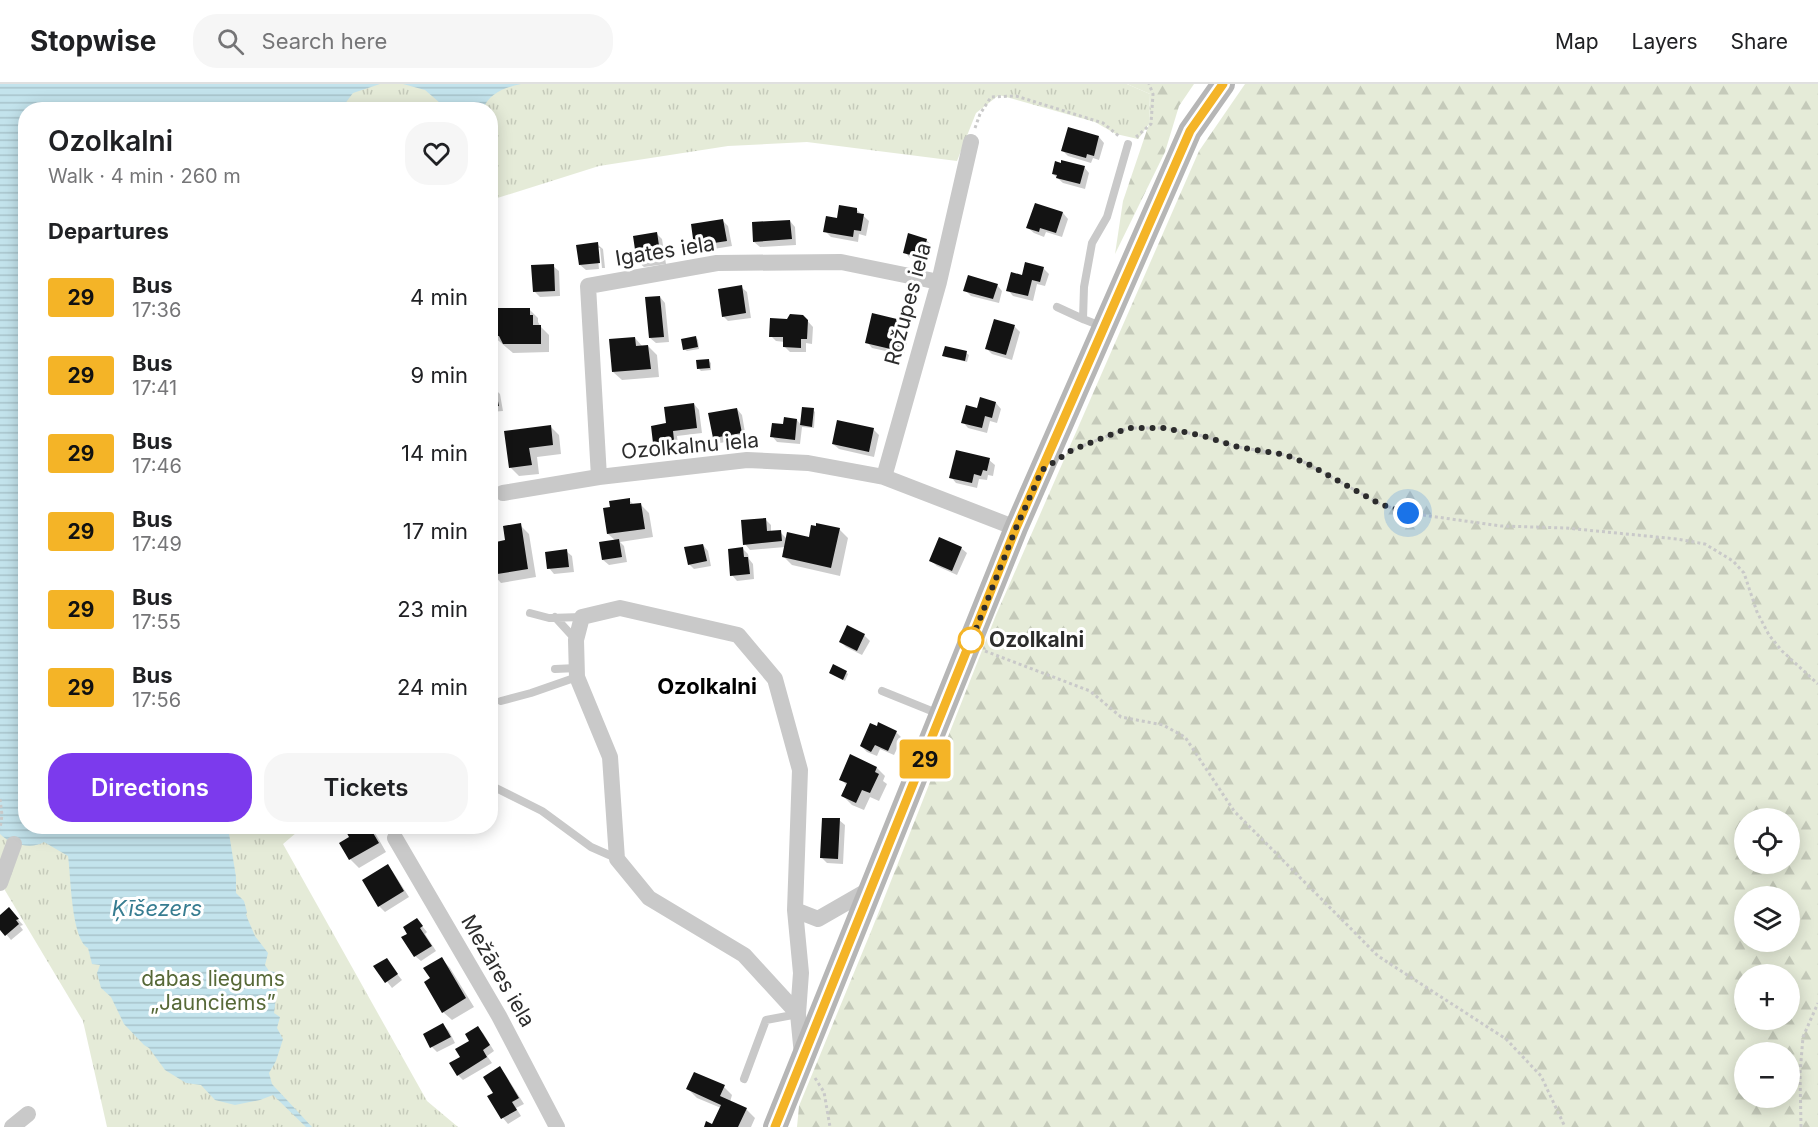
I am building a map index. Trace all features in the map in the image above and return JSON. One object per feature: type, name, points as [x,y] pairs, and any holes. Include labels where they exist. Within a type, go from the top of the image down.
[{"type":"main road","points":[[775,1127],[1016,528],[1042,470],[1094,323],[1190,131],[1222,84]]},
{"type":"street","name":"Rožupes iela","points":[[884,477],[939,282],[971,142]]},
{"type":"street","name":"Igates iela","points":[[599,477],[588,286],[717,263],[841,262],[939,282]]},
{"type":"street","name":"Ozolkalnu iela","points":[[503,493],[599,477],[747,460],[808,463],[884,477],[1016,528]]},
{"type":"street","points":[[798,1014],[744,955],[649,898],[617,859],[610,758],[577,673],[576,640],[582,617],[620,608],[738,635],[775,679],[800,770],[795,910],[801,973],[798,1014],[802,1060]]},
{"type":"street","name":"Mežāres iela","points":[[395,838],[499,1016],[557,1127]]},
{"type":"street","points":[[0,883],[14,844]]},
{"type":"street","points":[[795,910],[818,919],[872,888]]},
{"type":"street","points":[[12,1127],[28,1114]]},
{"type":"lane","points":[[1094,323],[1084,287],[1092,243],[1107,217],[1128,144]]},
{"type":"lane","points":[[1057,308],[1094,323]]},
{"type":"lane","points":[[530,613],[555,617],[582,617]]},
{"type":"lane","points":[[555,617],[576,640]]},
{"type":"lane","points":[[555,669],[577,673]]},
{"type":"lane","points":[[501,701],[531,693],[577,673]]},
{"type":"lane","points":[[882,691],[942,716]]},
{"type":"lane","points":[[498,788],[542,811],[591,847],[617,859]]},
{"type":"lane","points":[[744,1079],[766,1020],[798,1014]]},
{"type":"path","points":[[971,142],[980,114],[991,97],[1017,96],[1103,123],[1128,144],[1151,124],[1153,94],[1149,84]]},
{"type":"path","points":[[1042,470],[1072,450],[1128,428],[1165,428],[1203,436],[1238,447],[1286,455],[1306,463],[1380,504],[1408,513],[1501,526],[1566,528],[1705,544],[1733,561],[1743,573],[1757,612],[1769,635],[1800,670],[1818,684]]},
{"type":"path","points":[[970,644],[1090,691],[1121,717],[1162,724],[1185,737],[1234,811],[1378,956],[1506,1039],[1541,1076],[1565,1127]]},
{"type":"path","points":[[0,799],[2,815],[0,829]]},
{"type":"path","points":[[1801,1127],[1800,1073],[1803,1037],[1818,1003]]},
{"type":"path","points":[[802,1060],[824,1092],[830,1127]]},
{"type":"green space","name":"dabas liegums „Jaunciems”","points":[[0,84],[1127,84],[1150,94],[1149,124],[1138,139],[1116,134],[1095,122],[999,95],[976,113],[957,161],[807,142],[728,146],[599,166],[498,198],[498,102],[18,102],[18,834],[295,834],[283,844],[427,1101],[458,1127],[107,1127],[83,1021],[0,882]]},
{"type":"green space","points":[[1127,84],[1194,84],[1179,106],[1165,152],[1115,254],[1123,201],[1149,124],[1150,94]]},
{"type":"green space","points":[[1245,84],[1818,84],[1818,1127],[797,1127],[799,1106],[872,929],[996,615],[1199,151]]},
{"type":"water","name":"Ķīšezers","points":[[0,84],[380,84],[353,93],[346,102],[18,102],[18,834],[229,834],[236,877],[236,893],[244,901],[246,915],[255,936],[268,953],[265,965],[269,971],[275,972],[278,981],[274,1013],[280,1017],[277,1028],[283,1039],[276,1061],[269,1073],[272,1084],[312,1127],[306,1127],[273,1095],[235,1105],[215,1100],[201,1085],[186,1083],[165,1070],[149,1048],[124,1024],[111,997],[101,988],[97,973],[100,965],[92,964],[88,948],[82,942],[75,920],[68,856],[44,842],[33,846],[21,845],[9,841],[0,834]]},
{"type":"water","points":[[403,84],[521,84],[504,89],[487,102],[439,102],[425,90]]},
{"type":"building","points":[[1068,127],[1099,136],[1094,156],[1087,154],[1086,158],[1061,151]]},
{"type":"building","points":[[1061,160],[1085,166],[1080,184],[1056,178],[1057,175],[1052,174],[1055,161],[1061,163]]},
{"type":"building","points":[[1035,203],[1063,212],[1056,233],[1040,228],[1039,232],[1026,228]]},
{"type":"building","points":[[839,205],[857,208],[857,213],[864,214],[861,231],[854,230],[853,237],[823,232],[826,216],[837,218]]},
{"type":"building","points":[[723,219],[727,241],[694,246],[691,224]]},
{"type":"building","points":[[790,220],[792,239],[753,242],[752,222]]},
{"type":"building","points":[[657,232],[661,259],[637,263],[633,236]]},
{"type":"building","points":[[908,233],[927,239],[922,258],[903,253]]},
{"type":"building","points":[[598,242],[600,263],[579,265],[576,245]]},
{"type":"building","points":[[1025,262],[1044,267],[1040,282],[1032,280],[1028,296],[1006,291],[1011,272],[1022,275]]},
{"type":"building","points":[[554,264],[555,291],[533,292],[531,265]]},
{"type":"building","points":[[968,275],[998,284],[993,299],[963,291]]},
{"type":"building","points":[[742,285],[746,313],[722,317],[718,289]]},
{"type":"building","points":[[660,296],[664,337],[649,338],[645,297]]},
{"type":"building","points":[[498,308],[530,308],[533,325],[541,325],[541,344],[503,344],[499,336]]},
{"type":"building","points":[[872,313],[901,320],[897,336],[902,337],[899,351],[865,343]]},
{"type":"building","points":[[790,314],[803,315],[808,320],[807,339],[801,339],[801,348],[783,347],[783,337],[769,337],[770,318],[787,319]]},
{"type":"building","points":[[994,319],[1015,325],[1006,355],[985,349]]},
{"type":"building","points":[[696,336],[698,347],[683,350],[681,339]]},
{"type":"building","points":[[635,337],[636,346],[648,345],[651,369],[612,372],[609,339]]},
{"type":"building","points":[[945,346],[967,351],[965,361],[942,356]]},
{"type":"building","points":[[709,359],[710,368],[697,369],[696,360]]},
{"type":"building","points":[[980,397],[996,402],[992,418],[985,416],[982,428],[961,423],[966,405],[977,408]]},
{"type":"building","points":[[694,403],[697,428],[673,431],[674,440],[653,443],[651,426],[666,423],[664,407]]},
{"type":"building","points":[[802,407],[814,408],[812,427],[800,425]]},
{"type":"building","points":[[737,408],[742,433],[713,438],[708,413]]},
{"type":"building","points":[[784,417],[797,419],[795,440],[770,437],[772,423],[783,424]]},
{"type":"building","points":[[837,420],[874,428],[869,452],[832,444]]},
{"type":"building","points":[[551,425],[553,445],[529,448],[532,465],[509,468],[504,431]]},
{"type":"building","points":[[956,450],[990,458],[987,471],[983,470],[981,476],[974,474],[972,483],[949,478]]},
{"type":"building","points":[[630,498],[630,504],[641,503],[645,529],[607,534],[603,508],[610,507],[609,501]]},
{"type":"building","points":[[766,518],[767,531],[781,530],[782,541],[743,545],[741,520]]},
{"type":"building","points":[[521,523],[528,569],[498,574],[498,542],[505,540],[503,526]]},
{"type":"building","points":[[816,523],[840,528],[831,568],[782,557],[787,532],[809,537],[811,525],[816,526]]},
{"type":"building","points":[[939,537],[962,547],[952,571],[929,561]]},
{"type":"building","points":[[619,539],[622,557],[602,560],[599,542]]},
{"type":"building","points":[[703,544],[707,561],[688,565],[684,547]]},
{"type":"building","points":[[743,547],[744,557],[748,557],[750,574],[730,576],[728,549]]},
{"type":"building","points":[[567,549],[569,567],[547,569],[545,552]]},
{"type":"building","points":[[847,625],[865,634],[857,651],[839,642]]},
{"type":"building","points":[[833,664],[847,671],[843,680],[829,673]]},
{"type":"building","points":[[878,722],[897,731],[888,751],[875,745],[871,752],[860,746],[870,723],[877,726]]},
{"type":"building","points":[[850,754],[877,767],[875,772],[879,774],[870,793],[862,790],[856,803],[841,796],[847,783],[839,780]]},
{"type":"building","points":[[822,818],[840,818],[838,859],[820,858]]},
{"type":"building","points":[[347,834],[374,834],[379,843],[349,860],[339,843],[349,837]]},
{"type":"building","points":[[388,864],[404,891],[378,907],[362,880]]},
{"type":"building","points":[[9,907],[19,919],[16,920],[19,924],[5,936],[0,930],[0,915]]},
{"type":"building","points":[[417,918],[423,926],[420,928],[432,946],[414,957],[401,937],[407,934],[403,927]]},
{"type":"building","points":[[442,957],[466,998],[442,1013],[424,982],[430,978],[423,968]]},
{"type":"building","points":[[387,958],[398,974],[385,983],[373,966]]},
{"type":"building","points":[[443,1023],[451,1037],[430,1048],[423,1034]]},
{"type":"building","points":[[478,1026],[490,1045],[483,1050],[487,1057],[457,1076],[449,1063],[460,1057],[455,1049],[469,1041],[465,1034]]},
{"type":"building","points":[[500,1066],[519,1098],[512,1102],[517,1110],[501,1119],[487,1096],[493,1093],[483,1077]]},
{"type":"building","points":[[694,1072],[725,1085],[720,1096],[747,1108],[738,1127],[704,1127],[706,1121],[712,1124],[721,1105],[686,1089]]},
{"type":"bus line","name":"29","points":[[775,1127],[1016,528],[1190,131],[1223,84]]},
{"type":"place","name":"Ozolkalni","points":[[971,640]]},
{"type":"district","name":"Ozolkalni","points":[[707,686]]},
{"type":"route","points":[[971,640],[970,644],[1016,528],[1042,470],[1072,450],[1128,428],[1165,428],[1203,436],[1238,447],[1286,455],[1326,473],[1380,504],[1408,513]]}]
